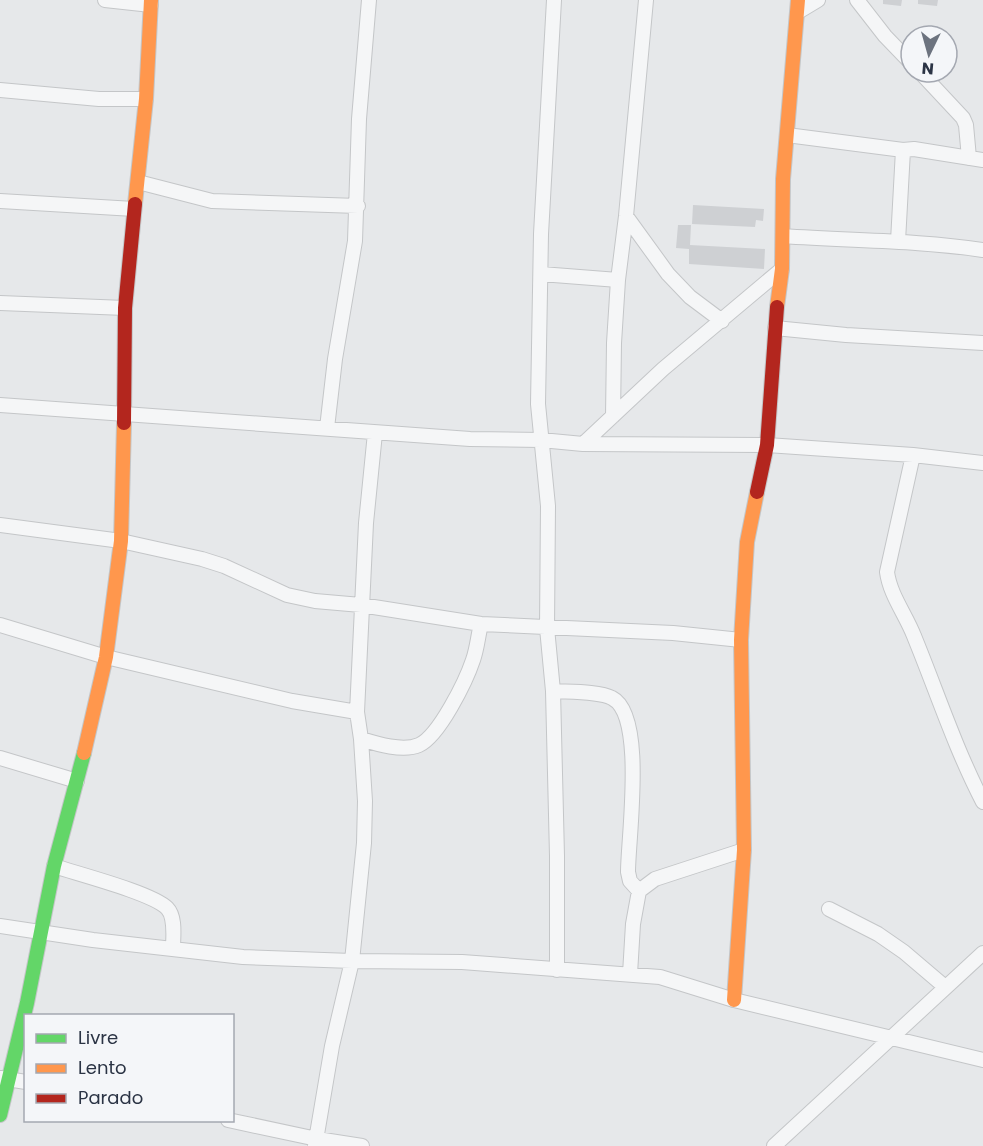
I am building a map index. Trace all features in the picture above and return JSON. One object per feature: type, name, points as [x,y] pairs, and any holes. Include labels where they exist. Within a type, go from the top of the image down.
[{"type":"street","points":[[0,1115],[4,1079],[42,933],[54,866],[106,657],[121,541],[126,356],[125,308],[146,99],[151,3],[105,0]]},
{"type":"street","points":[[327,428],[335,359],[355,241],[358,206],[359,119],[369,0]]},
{"type":"street","points":[[554,0],[541,234],[538,404],[548,507],[547,628],[553,691],[557,856],[556,970]]},
{"type":"street","points":[[613,416],[618,280],[646,0]]},
{"type":"street","points":[[734,1000],[744,850],[741,640],[747,542],[767,445],[775,328],[782,269],[783,179],[798,6],[818,0]]},
{"type":"street","points":[[857,0],[899,51]]},
{"type":"street","points":[[787,135],[903,150],[914,149],[976,159],[963,118],[931,84]]},
{"type":"street","points":[[0,90],[99,99],[146,99]]},
{"type":"street","points":[[898,241],[903,150]]},
{"type":"street","points":[[138,182],[213,201],[358,206]]},
{"type":"street","points":[[0,201],[134,209]]},
{"type":"street","points":[[626,216],[668,274],[690,297],[722,321]]},
{"type":"street","points":[[783,236],[854,241],[898,241],[983,249]]},
{"type":"street","points":[[583,444],[663,369],[782,269]]},
{"type":"street","points":[[541,274],[618,280]]},
{"type":"street","points":[[0,303],[125,308]]},
{"type":"street","points":[[775,328],[846,335],[983,343]]},
{"type":"street","points":[[0,405],[470,439],[541,440],[583,444],[767,445],[913,455],[983,463]]},
{"type":"street","points":[[316,1143],[332,1046],[352,961],[364,843],[365,801],[357,712],[366,523],[375,433]]},
{"type":"street","points":[[913,455],[887,572],[888,582],[907,618],[959,753],[983,802]]},
{"type":"street","points":[[0,525],[121,541],[202,559],[224,566],[287,595],[315,601],[361,605],[481,624],[673,633],[741,640]]},
{"type":"street","points":[[0,624],[106,657],[292,701],[357,712]]},
{"type":"street","points":[[361,740],[384,746],[402,747],[418,746],[430,737],[460,689],[473,660],[481,624]]},
{"type":"street","points":[[553,691],[613,698],[621,705],[626,715],[633,745],[628,872],[630,881],[639,891]]},
{"type":"street","points":[[0,758],[77,781]]},
{"type":"street","points":[[630,974],[633,924],[639,891],[655,879],[744,850]]},
{"type":"street","points":[[54,866],[152,899],[168,909],[172,919],[173,948]]},
{"type":"street","points":[[829,909],[878,934],[904,952],[944,986]]},
{"type":"street","points":[[0,926],[243,957],[462,962],[660,977],[734,1000],[983,1060]]},
{"type":"street","points":[[774,1146],[983,952]]},
{"type":"street","points":[[4,1079],[24,1082]]},
{"type":"street","points":[[234,1122],[316,1143],[362,1146]]},
{"type":"building","points":[[883,0],[902,0],[901,6],[883,4]]},
{"type":"building","points":[[918,0],[938,0],[937,6],[918,4]]},
{"type":"building","points":[[693,205],[764,209],[763,221],[756,220],[755,227],[692,224]]},
{"type":"building","points":[[678,225],[691,225],[690,245],[765,249],[764,269],[689,264],[689,249],[676,248]]},
{"type":"traffic: fast","points":[[24,1014],[54,866],[84,753]]},
{"type":"traffic: fast","points":[[0,1115],[24,1015]]},
{"type":"traffic: slow","points":[[135,204],[146,99],[151,0]]},
{"type":"traffic: slow","points":[[777,307],[782,269],[783,179],[798,0]]},
{"type":"traffic: slow","points":[[84,753],[106,657],[121,541],[124,423]]},
{"type":"traffic: slow","points":[[734,1000],[744,850],[741,640],[747,542],[757,492]]},
{"type":"traffic: jam","points":[[124,423],[125,308],[135,204]]},
{"type":"traffic: jam","points":[[757,492],[767,445],[777,307]]}]
